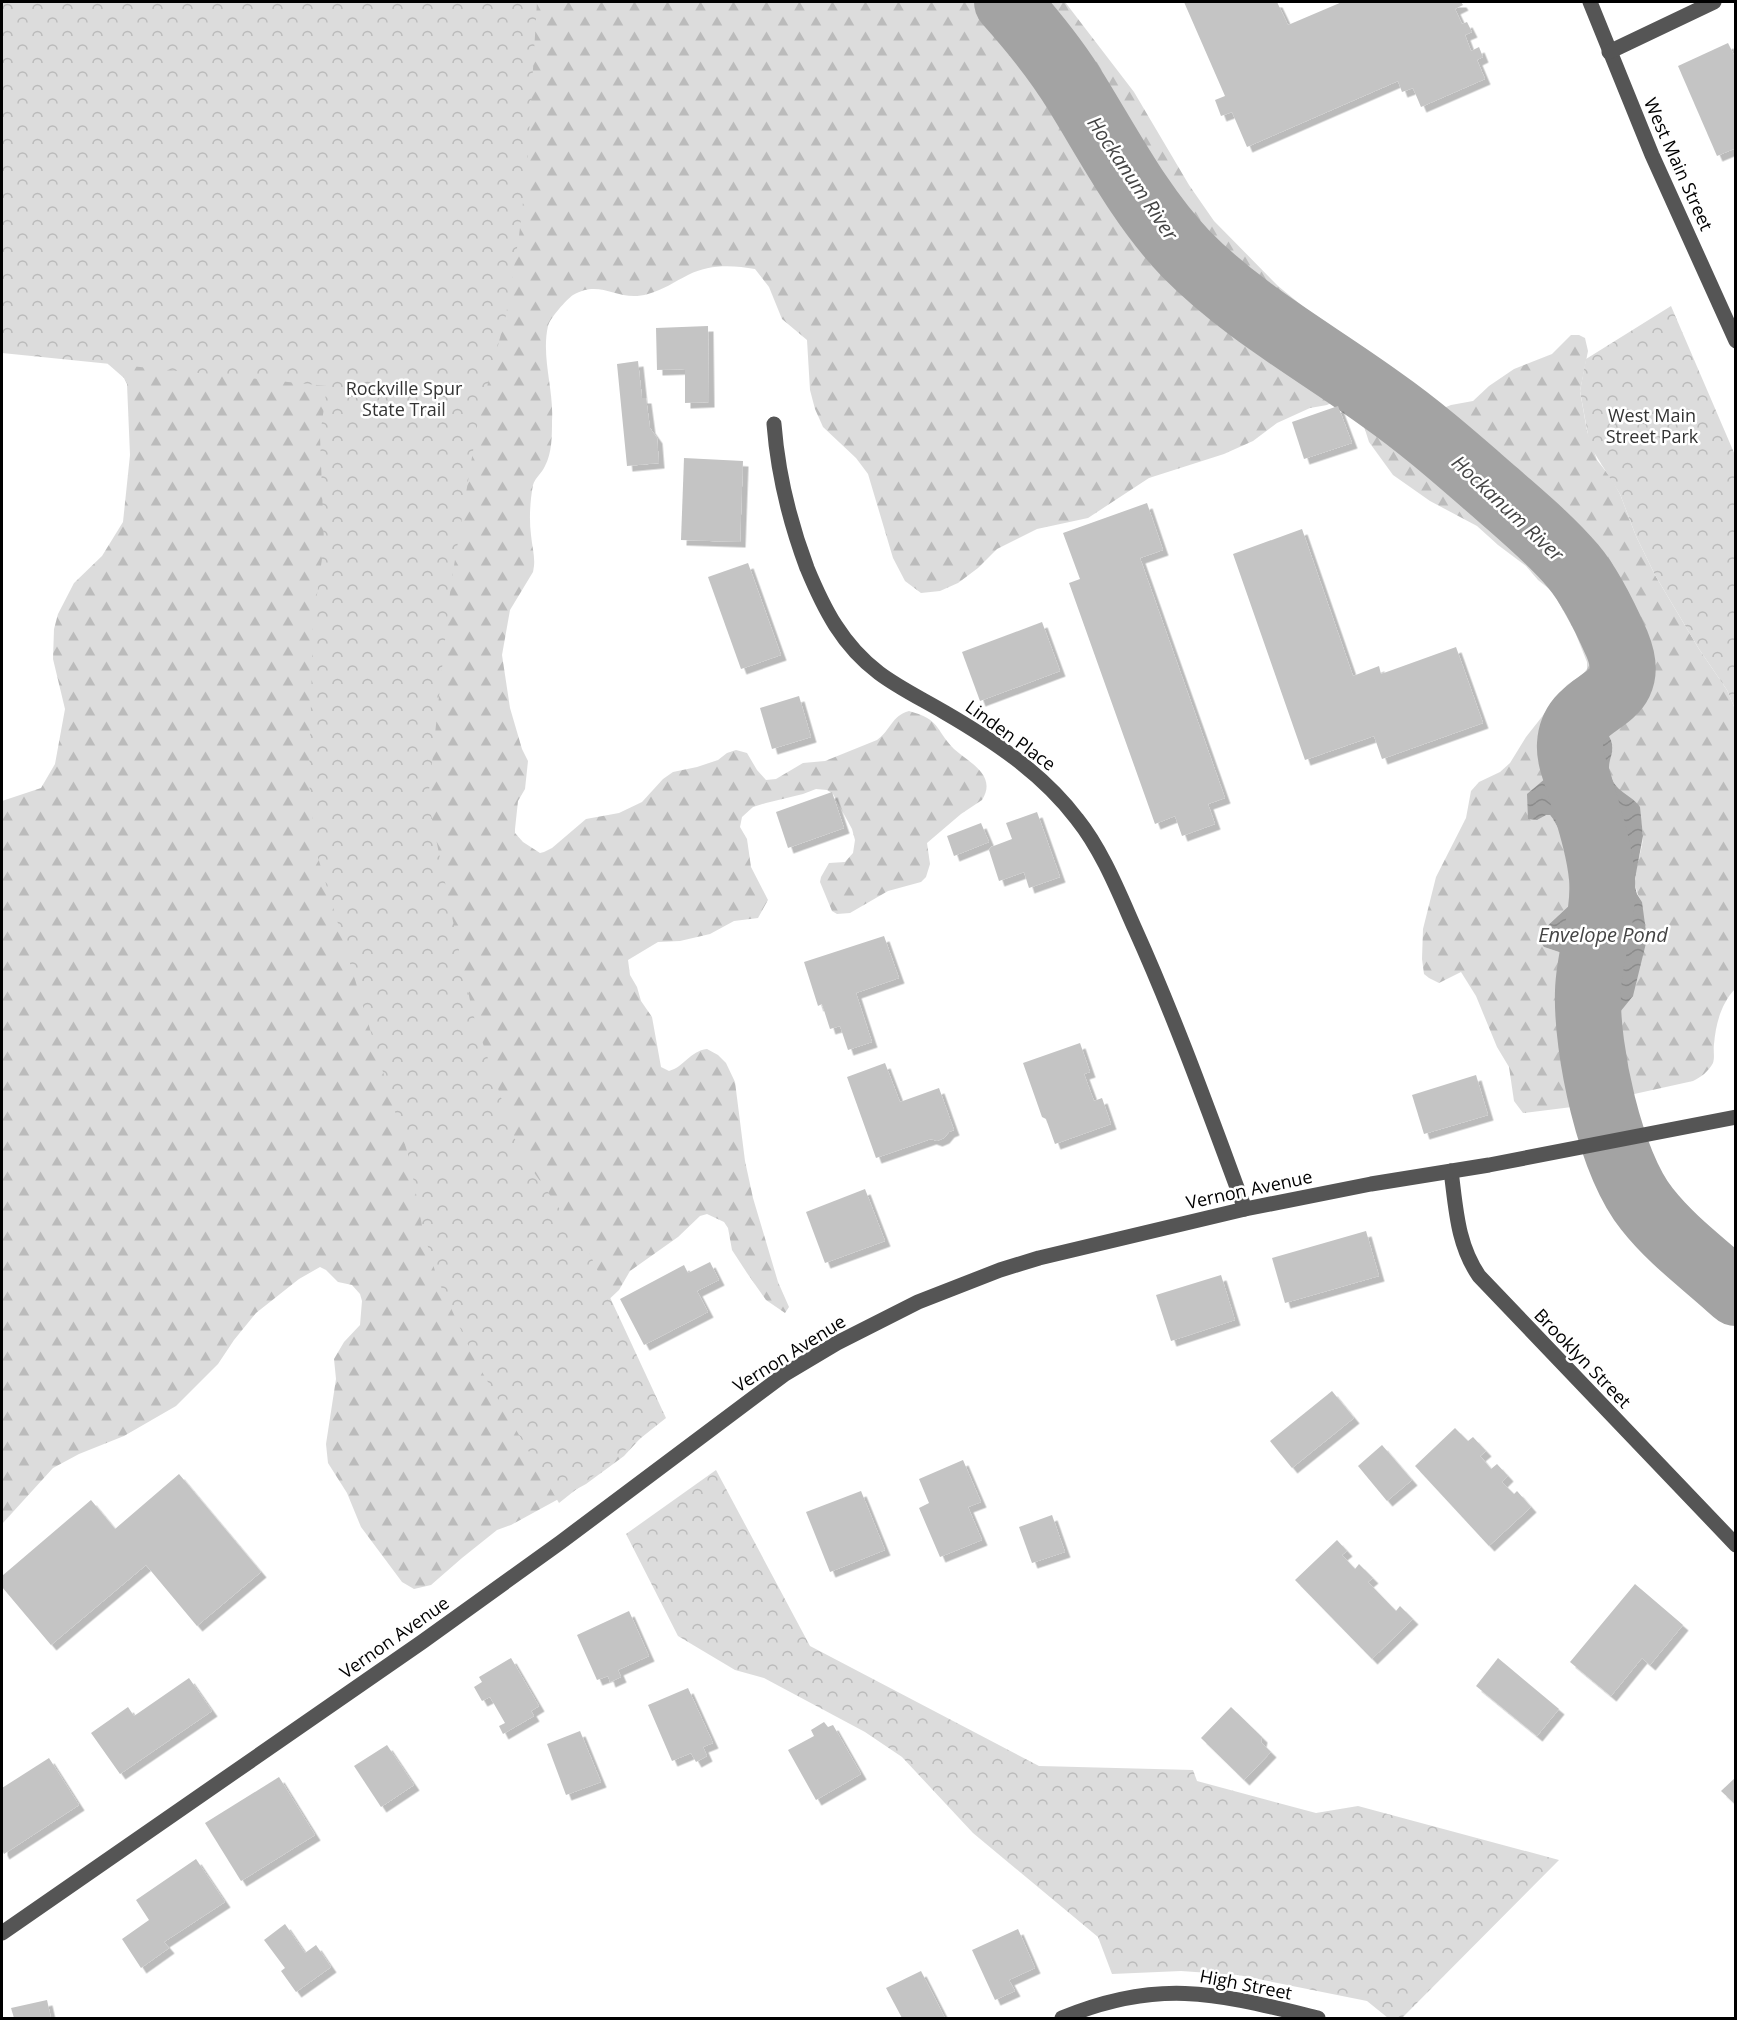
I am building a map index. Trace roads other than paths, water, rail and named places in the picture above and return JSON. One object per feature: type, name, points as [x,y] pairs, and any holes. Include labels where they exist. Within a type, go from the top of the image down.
[{"type":"street","name":"West Main Street","points":[[1590,2],[1652,155],[1736,341]]},
{"type":"street","points":[[1609,52],[1714,2]]},
{"type":"street","name":"Linden Place","points":[[774,424],[779,472],[790,522],[819,597],[840,635],[858,655],[881,674],[976,731],[1024,765],[1061,800],[1079,820],[1090,838],[1120,895],[1151,963],[1245,1209]]},
{"type":"street","name":"Vernon Avenue","points":[[2,1933],[422,1642],[561,1542],[749,1399],[806,1360],[918,1302],[1000,1270],[1084,1245],[1371,1184],[1522,1159],[1736,1117]]},
{"type":"street","name":"Brooklyn Street","points":[[1451,1172],[1459,1233],[1467,1256],[1479,1276],[1736,1545]]},
{"type":"street","name":"High Street","points":[[1062,2019],[1109,2001],[1134,1996],[1193,1993],[1231,1998],[1318,2019]]},
{"type":"water","name":"Envelope Pond","points":[[1604,729],[1612,743],[1609,764],[1611,777],[1617,787],[1640,807],[1643,836],[1634,884],[1642,902],[1647,939],[1633,996],[1620,1012],[1593,1021],[1588,1016],[1565,954],[1544,947],[1542,944],[1544,929],[1574,901],[1583,886],[1572,853],[1550,815],[1537,820],[1528,819],[1527,794]]},
{"type":"waterway","name":"Hockanum River","points":[[1007,2],[1060,68],[1140,197],[1186,254],[1232,295],[1382,400],[1496,493],[1573,566],[1603,614],[1617,644],[1623,664],[1621,679],[1614,690],[1582,716],[1574,728],[1570,744],[1570,754],[1596,842],[1602,878],[1601,907],[1588,991],[1588,1015],[1596,1074],[1612,1135],[1634,1189],[1657,1221],[1736,1293]]},
{"type":"park label","name":"Rockville Spur State Trail","points":[[404,398]]},
{"type":"park label","name":"West Main Street Park","points":[[1652,425]]}]
